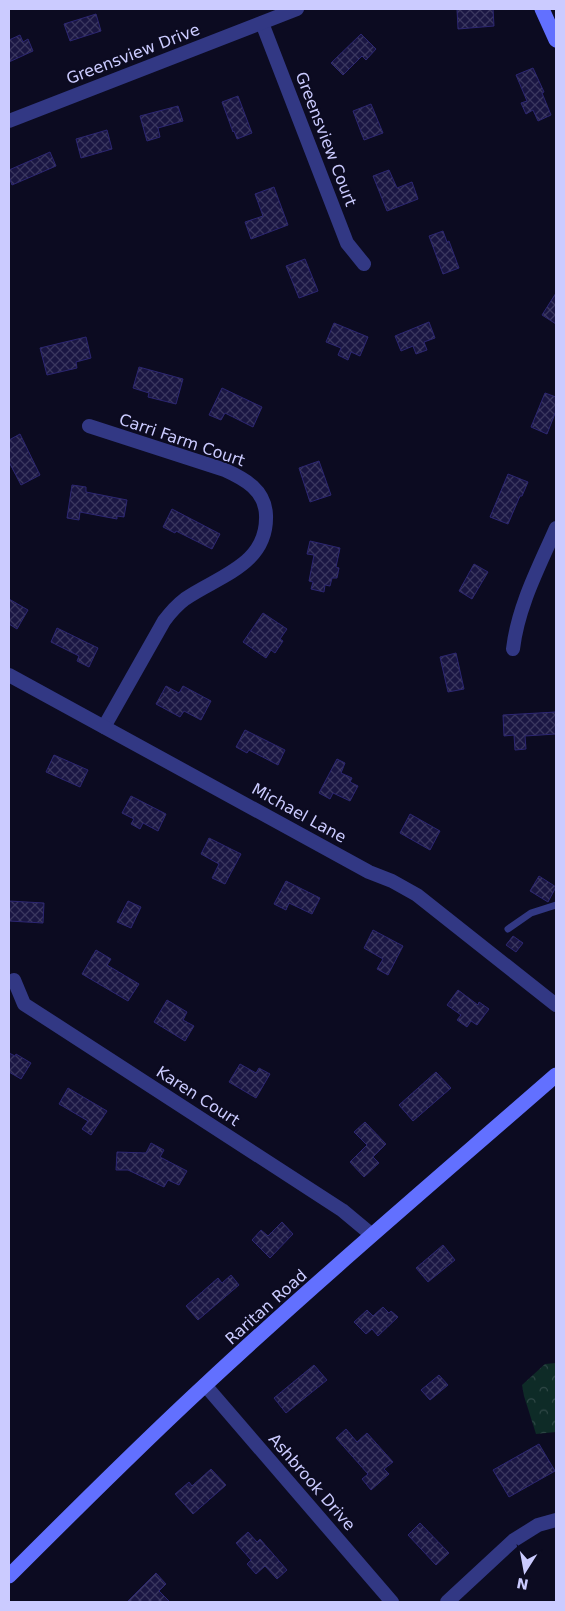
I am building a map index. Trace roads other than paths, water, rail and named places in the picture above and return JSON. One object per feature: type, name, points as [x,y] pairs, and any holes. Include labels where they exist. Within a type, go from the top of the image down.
[{"type":"street","name":"Greensview Drive","points":[[9,120],[297,9]]},
{"type":"street","points":[[542,9],[556,40]]},
{"type":"street","name":"Greensview Court","points":[[262,23],[347,243],[364,264]]},
{"type":"street","name":"Carri Farm Court","points":[[89,426],[225,470],[253,486],[261,496],[265,506],[265,532],[254,553],[244,564],[194,594],[173,610],[164,621],[104,727]]},
{"type":"street","points":[[513,649],[515,629],[520,612],[556,528]]},
{"type":"street","name":"Michael Lane","points":[[9,675],[417,896],[556,1005]]},
{"type":"street","name":"Karen Court","points":[[14,980],[24,1004],[342,1210],[372,1235]]},
{"type":"street","name":"Raritan Road","points":[[9,1576],[205,1385],[372,1235],[556,1075]]},
{"type":"street","name":"Ashbrook Drive","points":[[205,1385],[392,1602]]},
{"type":"street","points":[[447,1602],[514,1540],[538,1525],[556,1520]]},
{"type":"lane","points":[[508,929],[531,913],[556,905]]}]
